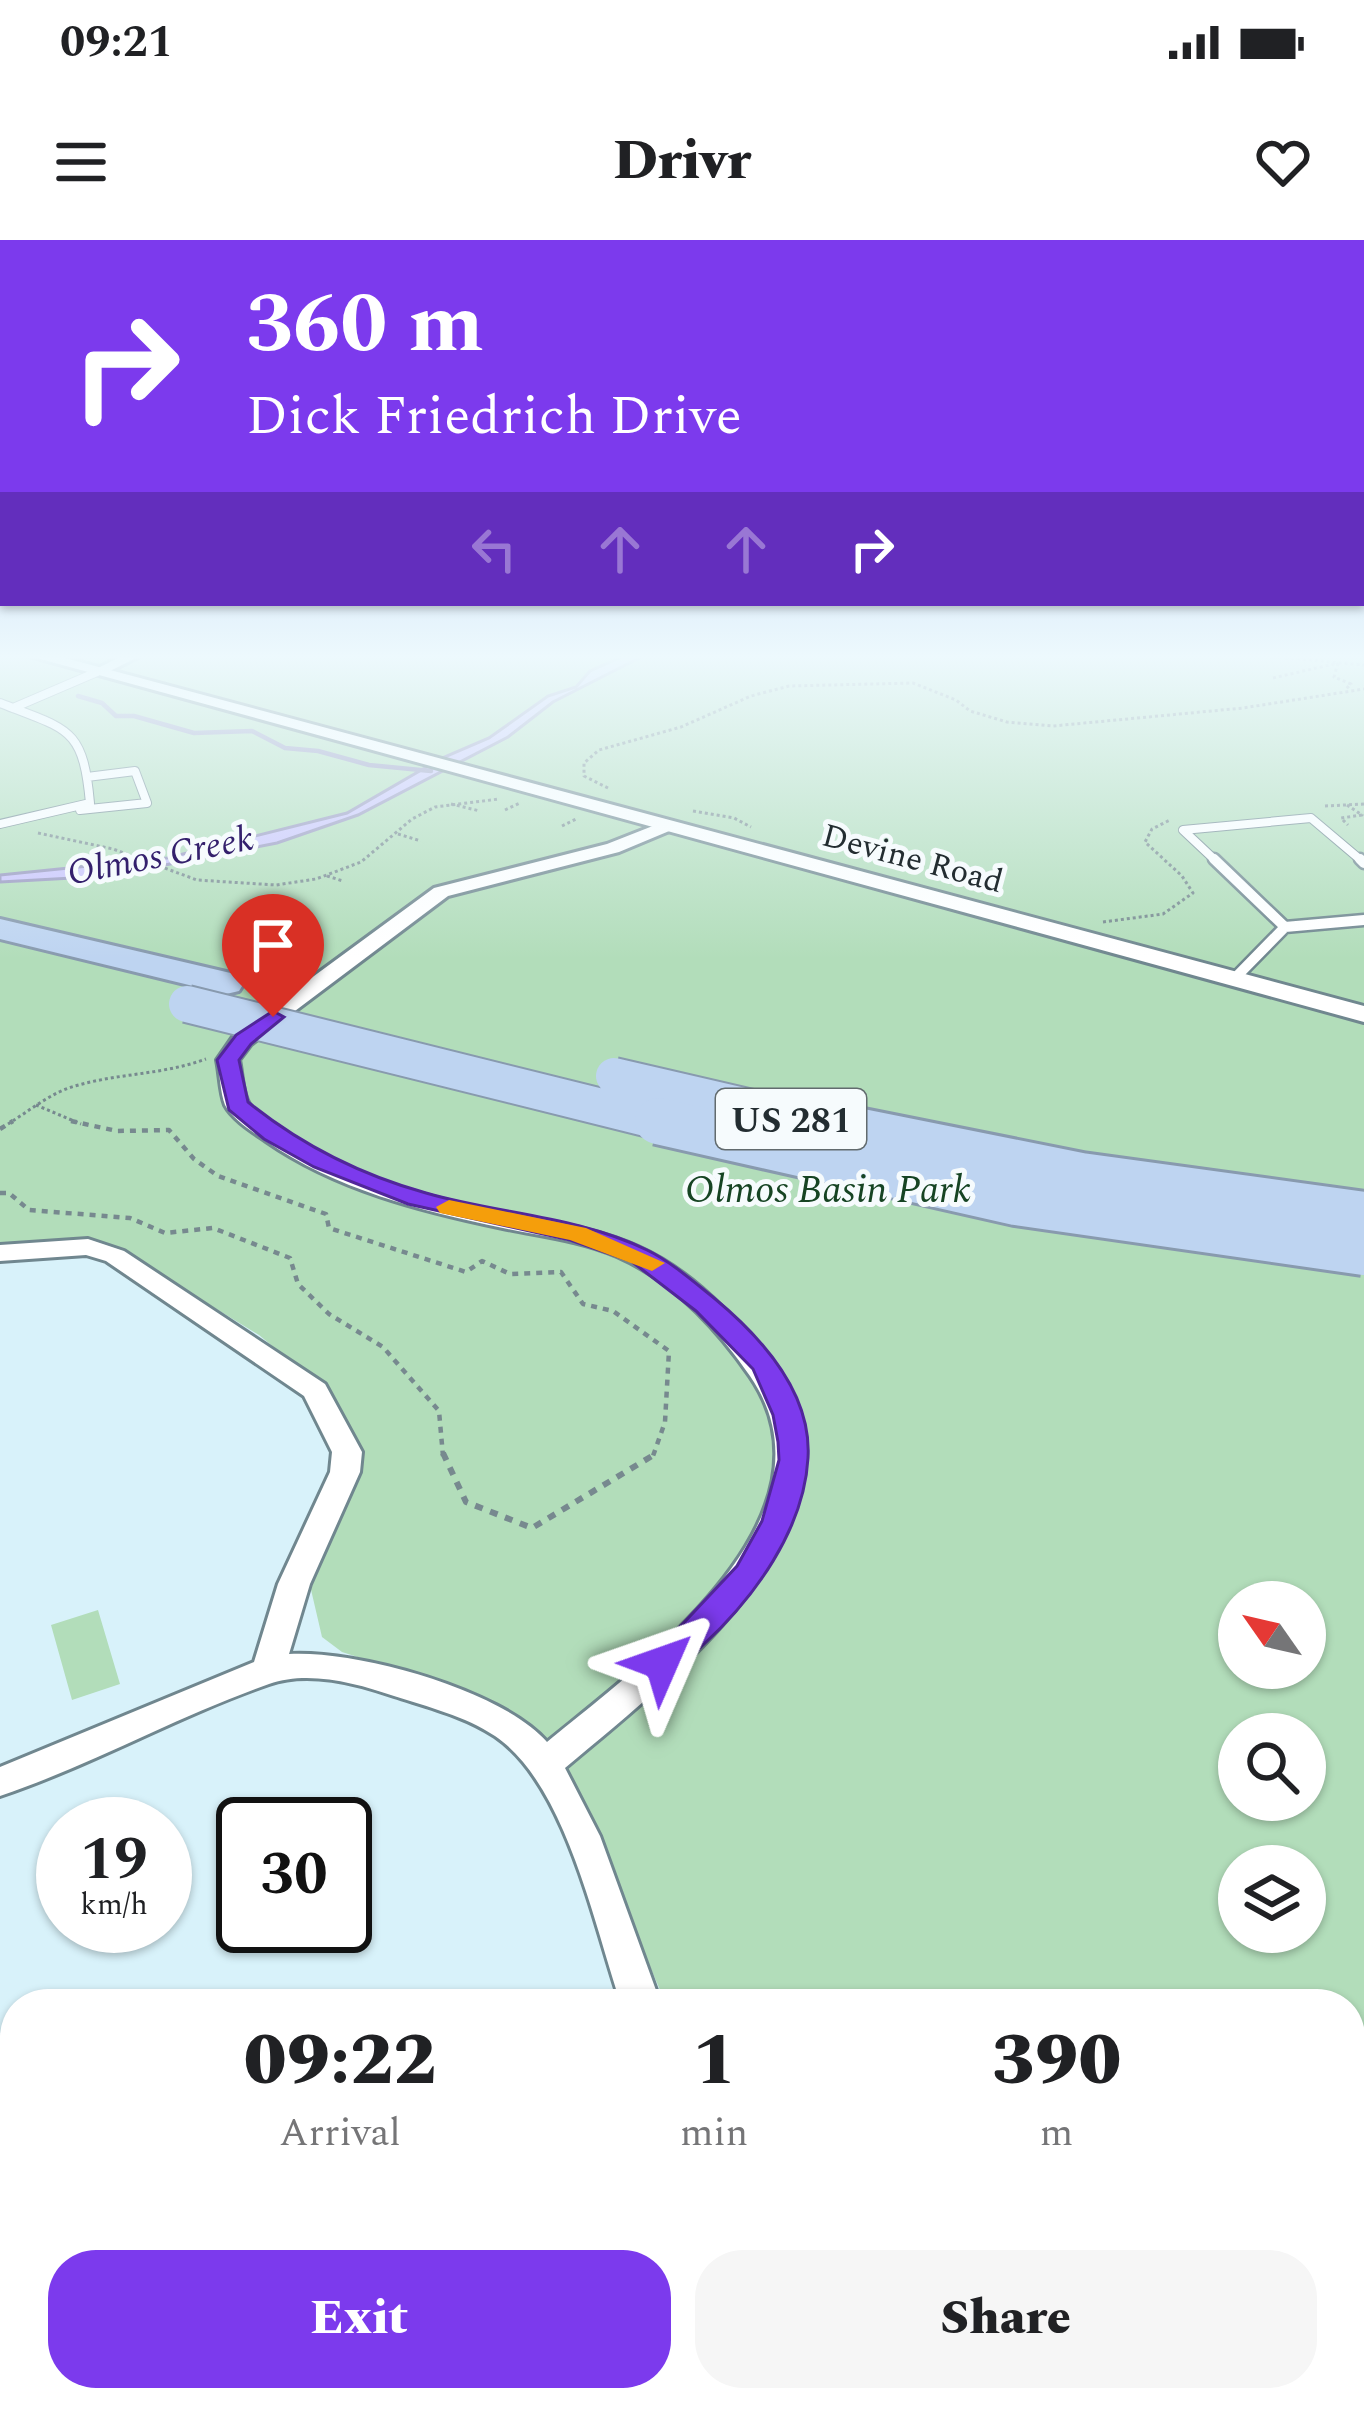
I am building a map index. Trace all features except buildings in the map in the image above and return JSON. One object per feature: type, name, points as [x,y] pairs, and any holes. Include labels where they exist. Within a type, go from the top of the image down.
[{"type":"highway","name":"US 281","points":[[0,929],[814,1124],[1065,1172],[1364,1215]]},
{"type":"highway","name":"US 281","points":[[0,958],[787,1154],[1016,1202],[1364,1252]]},
{"type":"street","name":"Devine Road","points":[[410,756],[676,817],[1364,1014]]},
{"type":"street","points":[[543,1766],[710,1619],[749,1574],[777,1521],[794,1460],[788,1415],[778,1390],[766,1365],[706,1305],[640,1256],[577,1234],[417,1199],[322,1162],[273,1134],[237,1105],[228,1060],[243,1039],[441,892],[476,879],[619,849],[676,817]]},
{"type":"street","points":[[0,1253],[88,1247],[115,1256],[315,1390],[347,1452],[345,1472],[294,1584],[268,1670]]},
{"type":"street","points":[[0,1782],[268,1670],[295,1664],[335,1665],[458,1701],[494,1718],[532,1748],[571,1816],[635,1989]]},
{"type":"lane","points":[[69,810],[90,802],[84,756]]},
{"type":"lane","points":[[4,823],[69,810],[147,803],[135,771],[87,777]]},
{"type":"lane","points":[[1285,927],[1183,830],[1311,818],[1364,863]]},
{"type":"lane","points":[[1235,978],[1285,927],[1364,920]]},
{"type":"path","points":[[562,826],[612,800],[584,776],[584,764],[592,756]]},
{"type":"path","points":[[4,823],[230,885],[283,884],[327,876],[370,857],[409,821],[451,804],[484,799],[520,802],[505,810]]},
{"type":"path","points":[[451,804],[480,812]]},
{"type":"path","points":[[1318,806],[1364,804]]},
{"type":"path","points":[[1324,829],[1350,826],[1341,818],[1361,815],[1347,805]]},
{"type":"path","points":[[557,813],[576,819]]},
{"type":"path","points":[[676,817],[734,818],[766,835]]},
{"type":"path","points":[[1089,922],[1143,921],[1175,911],[1193,893],[1182,876],[1145,842],[1152,829],[1176,817]]},
{"type":"path","points":[[398,834],[421,841]]},
{"type":"path","points":[[327,876],[343,881]]},
{"type":"path","points":[[0,1129],[69,1087],[118,1076],[166,1074],[243,1039]]},
{"type":"path","points":[[0,1192],[9,1193],[29,1210],[130,1218],[165,1233],[213,1228],[290,1258],[298,1284],[329,1314],[383,1347],[439,1411],[443,1459],[466,1502],[532,1528],[657,1454],[665,1422],[669,1351],[613,1311],[583,1304],[561,1272],[534,1269],[522,1276],[494,1272],[482,1261],[466,1272],[354,1238],[328,1228],[326,1214],[304,1211],[287,1200],[211,1176],[193,1162],[169,1130],[129,1135],[56,1118],[36,1105]]},
{"type":"green space","name":"Olmos Basin Park","points":[[0,756],[1364,756],[1364,1989],[660,1989],[576,1793],[538,1732],[457,1689],[342,1652],[322,1637],[309,1581],[362,1472],[361,1447],[325,1390],[259,1335],[120,1250],[84,1239],[0,1248]]},
{"type":"green space","points":[[98,1610],[120,1684],[72,1700],[51,1625]]},
{"type":"shaded area","points":[[471,756],[358,815],[277,843],[109,876],[0,882],[0,875],[167,858],[347,813],[442,758]]},
{"type":"waterway","points":[[337,756],[369,765],[431,771]]},
{"type":"slow traffic","points":[[449,1207],[577,1234],[652,1263]]},
{"type":"route","points":[[273,1017],[243,1039],[228,1060],[237,1105],[273,1134],[322,1162],[417,1199],[577,1234],[640,1256],[706,1305],[766,1365],[788,1415],[793,1442],[794,1460],[777,1521],[749,1574],[662,1663]]},
{"type":"water label","name":"Olmos Creek","points":[[160,854]]}]
